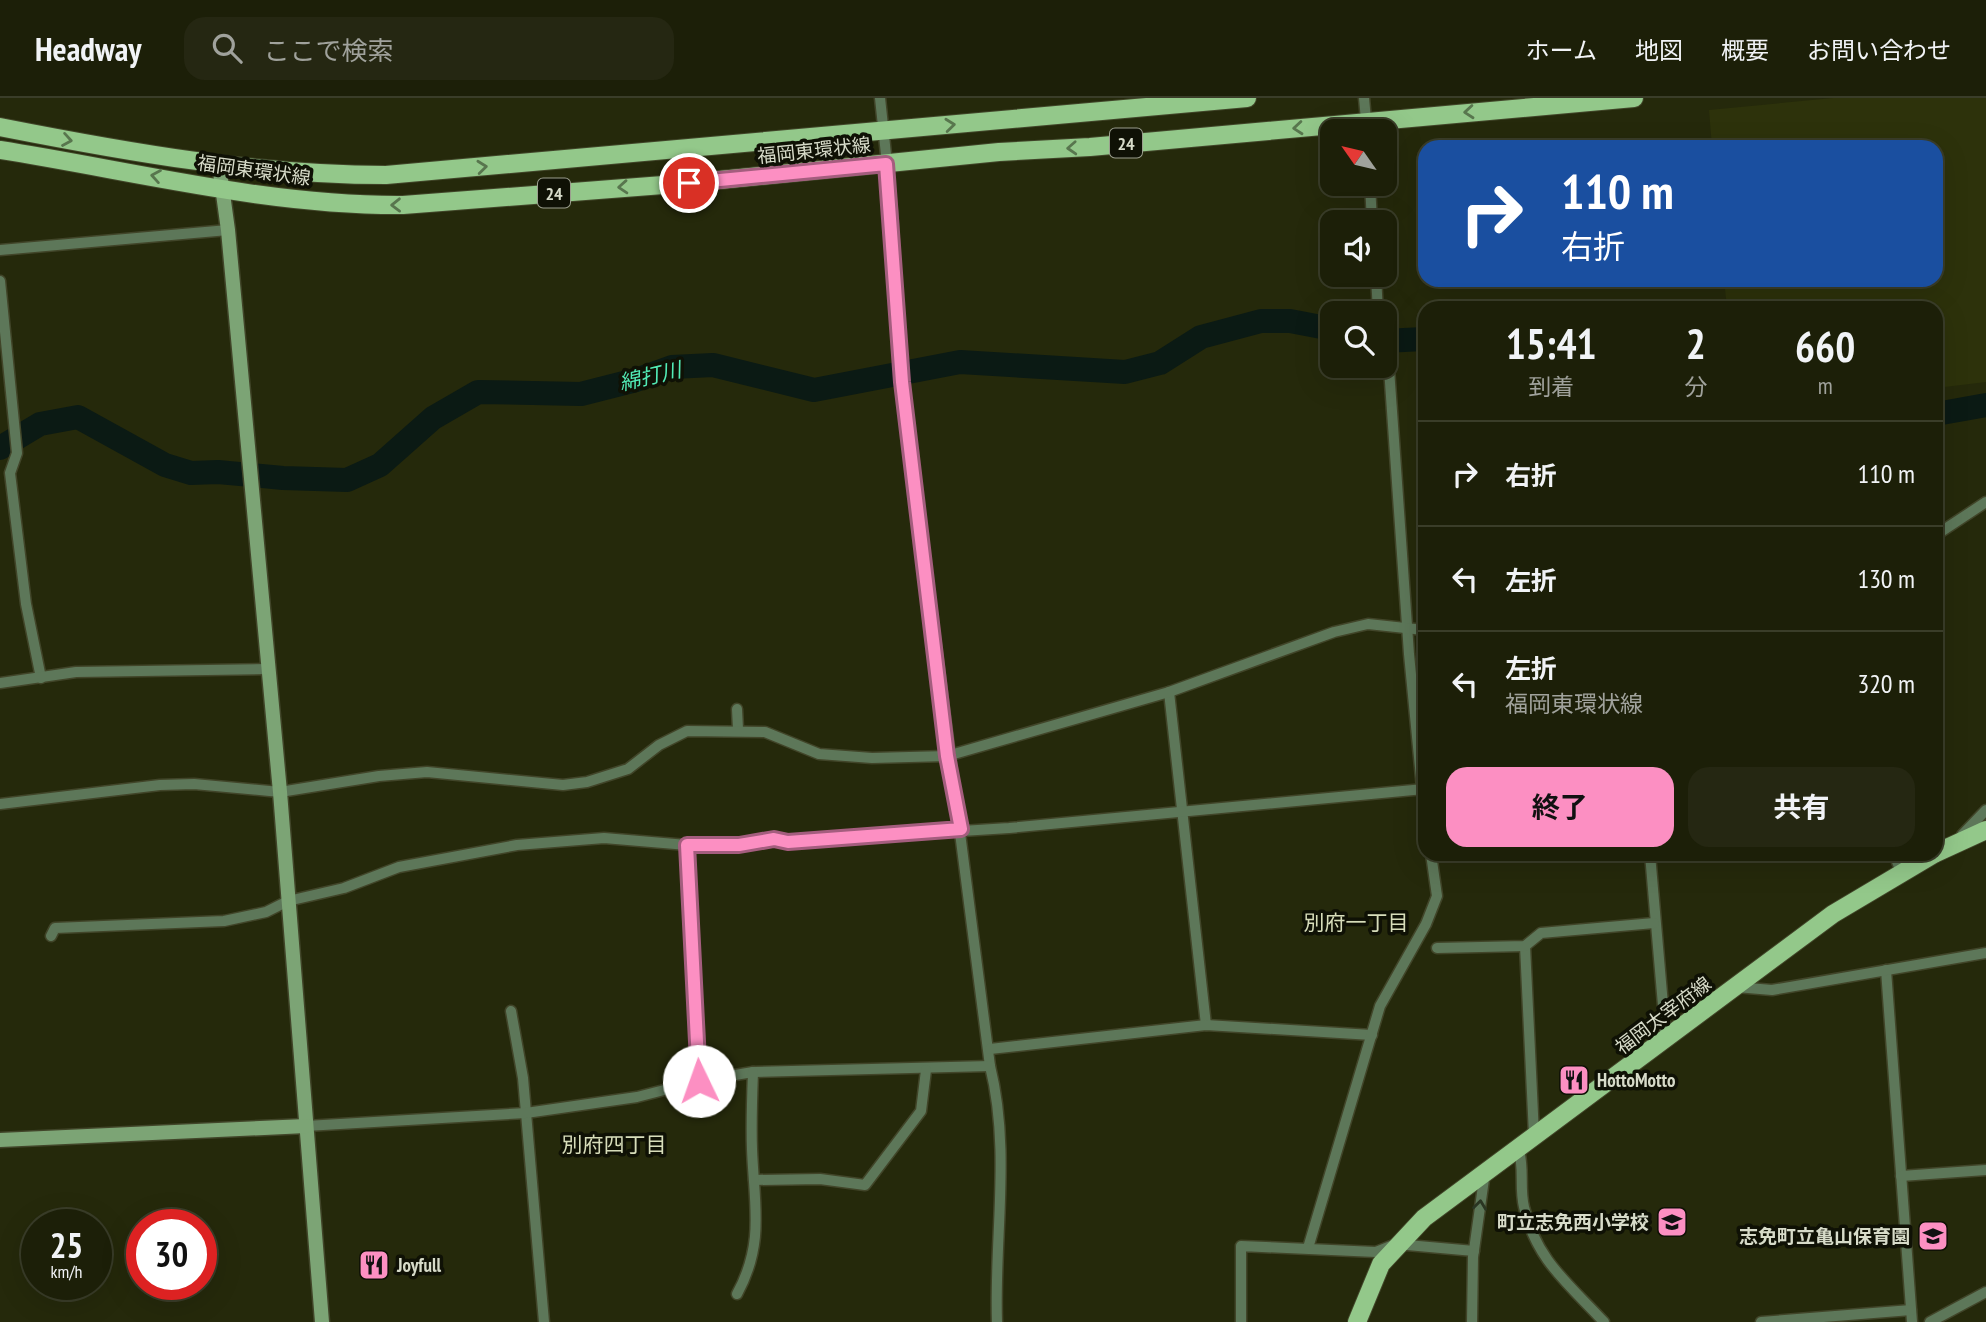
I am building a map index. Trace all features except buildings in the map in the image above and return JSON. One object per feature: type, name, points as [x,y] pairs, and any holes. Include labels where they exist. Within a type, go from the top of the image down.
[{"type":"main road","name":"福岡東環状線","points":[[0,127],[219,165],[326,175],[386,175],[1247,98]]},
{"type":"main road","name":"福岡東環状線","points":[[1397,124],[1634,98]]},
{"type":"main road","name":"福岡東環状線","points":[[0,150],[223,188],[362,206],[404,205],[1320,131]]},
{"type":"main road","name":"福岡太宰府線","points":[[1943,849],[1986,830]]},
{"type":"main road","name":"福岡太宰府線","points":[[1357,1322],[1376,1274],[1396,1244],[1424,1218],[1833,914],[1921,861]]},
{"type":"street","points":[[880,98],[902,382],[947,756],[961,829],[990,1066],[997,1097],[1002,1157],[996,1276],[997,1322]]},
{"type":"street","points":[[1364,98],[1365,119]]},
{"type":"street","points":[[219,165],[228,230],[280,792],[322,1322]]},
{"type":"street","points":[[0,250],[228,230]]},
{"type":"street","points":[[0,281],[17,453],[10,473],[26,604],[40,678]]},
{"type":"street","points":[[1388,378],[1418,732]]},
{"type":"street","points":[[1943,530],[1986,502]]},
{"type":"street","points":[[0,804],[160,785],[194,784],[280,792],[379,776],[427,772],[575,784],[628,769],[659,745],[687,731],[738,729],[765,732],[819,754],[872,758],[947,756],[1169,692],[1334,632],[1368,624],[1418,630]]},
{"type":"street","points":[[0,684],[76,672],[268,669]]},
{"type":"street","points":[[1169,692],[1206,1025]]},
{"type":"street","points":[[737,709],[738,729]]},
{"type":"street","points":[[51,936],[55,928],[224,921],[266,912],[288,901],[344,888],[398,867],[516,845],[604,838],[687,845],[739,845],[774,839],[788,842],[1009,828],[1418,789]]},
{"type":"street","points":[[1952,844],[1986,810]]},
{"type":"street","points":[[687,845],[699,1081]]},
{"type":"street","points":[[1308,1248],[1380,1006],[1426,924],[1437,896],[1432,861]]},
{"type":"street","points":[[1650,861],[1666,1040]]},
{"type":"street","points":[[1897,861],[1901,872]]},
{"type":"street","points":[[1437,948],[1525,946],[1542,933],[1654,923]]},
{"type":"street","points":[[1525,946],[1534,1135]]},
{"type":"street","points":[[1734,987],[1772,990],[1986,953]]},
{"type":"street","points":[[1886,970],[1912,1322]]},
{"type":"street","points":[[510,1011],[526,1113],[544,1322]]},
{"type":"street","points":[[990,1049],[1206,1025],[1372,1035]]},
{"type":"street","points":[[0,1140],[526,1113],[637,1097],[699,1081],[752,1072],[873,1067],[926,1070],[990,1066]]},
{"type":"street","points":[[754,1180],[820,1179],[865,1185],[921,1111],[926,1070]]},
{"type":"street","points":[[737,1294],[751,1268],[756,1219],[752,1072]]},
{"type":"street","points":[[1518,1147],[1522,1160],[1523,1205],[1534,1243],[1554,1270],[1604,1322]]},
{"type":"street","points":[[1901,1176],[1986,1170]]},
{"type":"street","points":[[1472,1322],[1474,1251],[1485,1171]]},
{"type":"street","points":[[1241,1322],[1241,1246],[1376,1252],[1396,1244],[1474,1251]]},
{"type":"street","points":[[1930,1322],[1986,1292]]},
{"type":"street","points":[[1761,1322],[1911,1310]]},
{"type":"shaded area","points":[[1833,98],[1986,98],[1986,382],[1943,387],[1943,301],[1726,301],[1725,287],[1943,287],[1943,140],[1711,140],[1709,110]]},
{"type":"waterway","name":"綿打川","points":[[0,448],[40,424],[78,417],[165,465],[191,473],[218,472],[347,480],[380,465],[433,418],[478,392],[581,394],[636,380],[672,367],[713,365],[814,390],[960,362],[1125,372],[1160,363],[1201,337],[1261,321],[1290,321],[1320,327]]},
{"type":"waterway","name":"綿打川","points":[[1397,340],[1418,339]]},
{"type":"waterway","name":"綿打川","points":[[1943,413],[1986,405]]},
{"type":"place","name":"HottoMotto","points":[[1574,1080]]},
{"type":"place","name":"町立志免西小学校","points":[[1672,1222]]},
{"type":"place","name":"志免町立亀山保育園","points":[[1933,1236]]},
{"type":"place","name":"Joyfull","points":[[374,1265]]},
{"type":"district","name":"別府一丁目","points":[[1356,922]]},
{"type":"district","name":"別府四丁目","points":[[614,1144]]},
{"type":"route","points":[[689,183],[886,164],[892,211],[902,382],[947,756],[961,829],[788,842],[774,839],[739,845],[687,845],[699,1081]]}]
